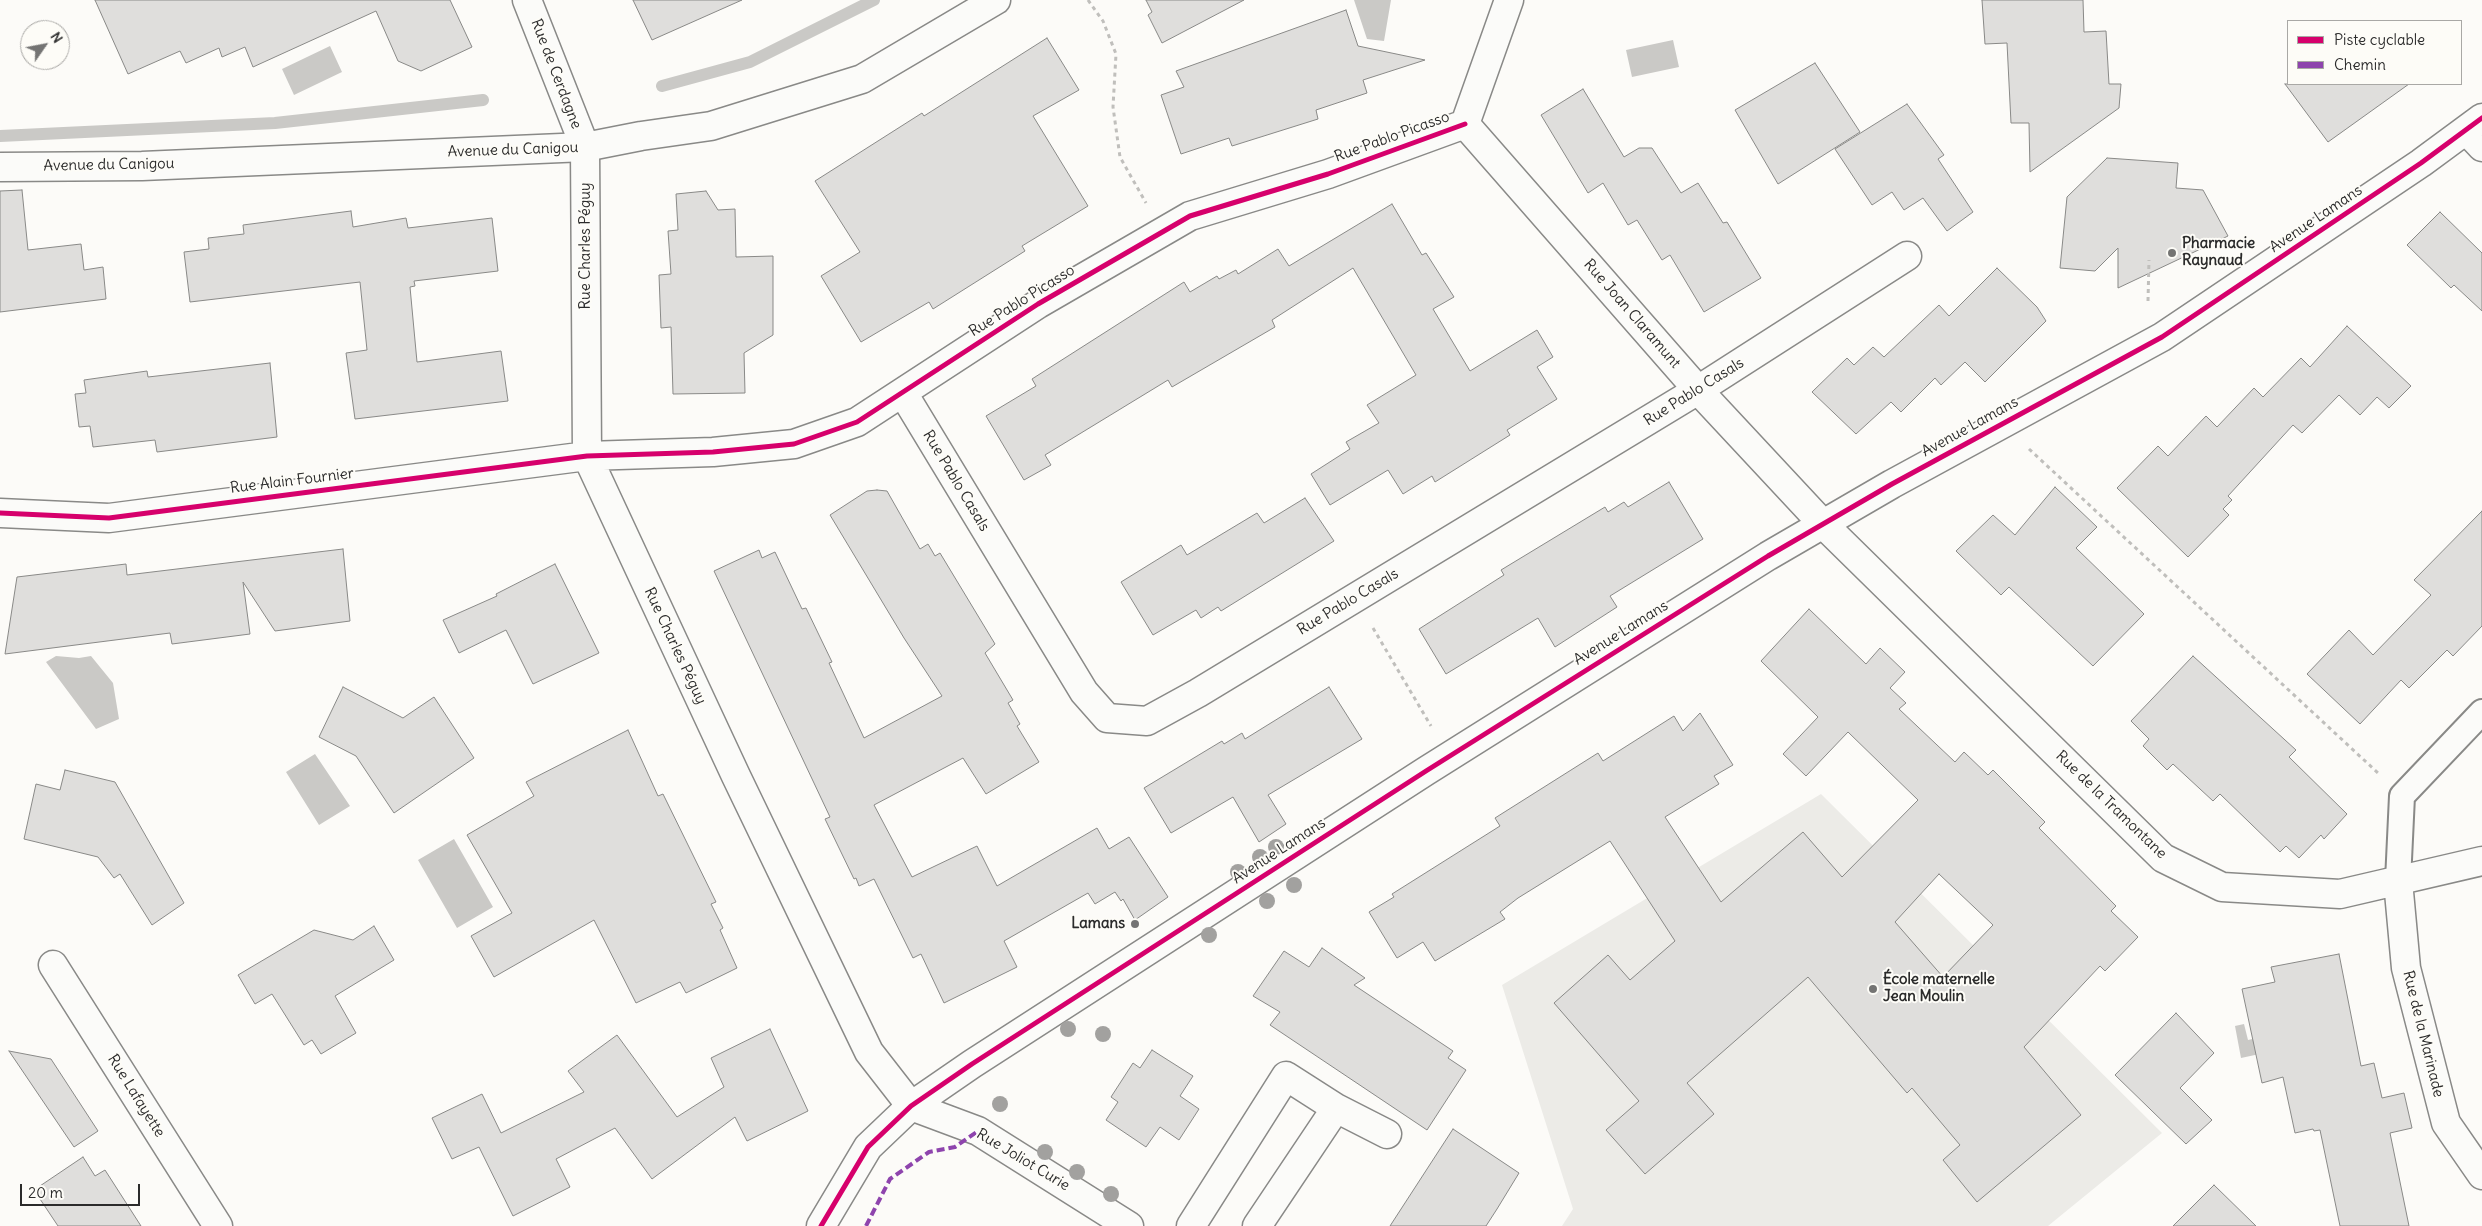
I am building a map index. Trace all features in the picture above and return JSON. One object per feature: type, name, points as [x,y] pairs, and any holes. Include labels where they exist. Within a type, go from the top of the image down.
[{"type":"street","name":"Rue de Cerdagne","points":[[527,0],[585,148]]},
{"type":"street","name":"Avenue du Canigou","points":[[0,167],[142,166],[585,148],[641,136],[712,126],[862,79],[996,0]]},
{"type":"street","points":[[1465,124],[1509,0]]},
{"type":"street","name":"Rue Pablo Picasso","points":[[587,456],[713,452],[794,444],[857,422],[1038,304],[1190,216],[1328,174],[1465,124]]},
{"type":"street","name":"Rue Joan Claramunt","points":[[1465,124],[1698,390],[1822,523]]},
{"type":"street","name":"Avenue Lamans","points":[[821,1226],[868,1147],[911,1106],[980,1058],[1449,757],[1822,523],[2162,338],[2412,169],[2476,132]]},
{"type":"street","name":"Rue Charles Péguy","points":[[585,148],[587,456],[736,776],[869,1052],[911,1106]]},
{"type":"street","name":"Rue Pablo Casals","points":[[903,393],[1084,692],[1107,718],[1147,721],[1198,693],[1698,390],[1907,256]]},
{"type":"street","name":"Rue Alain Fournier","points":[[0,513],[109,518],[587,456]]},
{"type":"street","name":"Rue de la Tramontane","points":[[1822,523],[2163,858],[2222,887],[2340,894],[2482,861]]},
{"type":"street","name":"Rue de la Marinade","points":[[2398,881],[2406,968],[2446,1122],[2482,1175]]},
{"type":"street","name":"Rue Lafayette","points":[[53,965],[218,1226]]},
{"type":"street","points":[[1190,1226],[1286,1076],[1336,1108],[1387,1134]]},
{"type":"street","name":"Rue Joliot Curie","points":[[911,1106],[978,1131],[1129,1226]]},
{"type":"street","points":[[1257,1226],[1336,1108]]},
{"type":"lane","points":[[2398,881],[2402,796],[2482,712]]},
{"type":"path","points":[[1088,0],[1103,21],[1116,54],[1113,107],[1120,157],[1162,232]]},
{"type":"path","points":[[2148,301],[2149,260]]},
{"type":"path","points":[[2001,424],[2402,796]]},
{"type":"path","points":[[1355,598],[1449,757]]},
{"type":"shaded area","points":[[1354,0],[1391,0],[1384,41],[1367,39]]},
{"type":"shaded area","points":[[1673,40],[1679,67],[1632,77],[1626,50]]},
{"type":"shaded area","points":[[330,46],[342,72],[294,95],[282,69]]},
{"type":"shaded area","points":[[56,656],[79,658],[91,656],[113,683],[119,719],[96,729],[46,662]]},
{"type":"shaded area","points":[[315,754],[350,806],[319,825],[286,772]]},
{"type":"shaded area","points":[[1821,794],[2162,1133],[2048,1226],[1562,1226],[1573,1209],[1502,985]]},
{"type":"shaded area","points":[[454,839],[493,907],[457,928],[418,860]]},
{"type":"shaded area","points":[[2244,1024],[2248,1040],[2275,1034],[2278,1050],[2241,1058],[2235,1026]]},
{"type":"building","points":[[95,0],[450,0],[472,47],[421,71],[398,61],[376,11],[253,67],[245,47],[222,57],[219,48],[186,63],[180,51],[128,74]]},
{"type":"building","points":[[633,0],[742,0],[652,40]]},
{"type":"building","points":[[1146,0],[1244,0],[1162,43],[1148,15],[1152,12]]},
{"type":"building","points":[[1982,0],[2083,0],[2084,32],[2106,31],[2109,84],[2121,84],[2119,108],[2030,172],[2029,123],[2011,123],[2007,43],[1985,44]]},
{"type":"building","points":[[1346,10],[1358,46],[1425,60],[1363,80],[1367,93],[1316,110],[1318,119],[1232,146],[1229,138],[1181,154],[1161,95],[1184,87],[1176,71]]},
{"type":"building","points":[[1047,38],[1079,90],[1033,116],[1088,206],[1022,246],[1025,251],[933,309],[929,302],[861,342],[821,276],[860,252],[815,181],[922,113],[924,116]]},
{"type":"building","points":[[1815,63],[1860,132],[1778,184],[1735,110]]},
{"type":"building","points":[[2285,84],[2408,85],[2328,142]]},
{"type":"building","points":[[1583,89],[1624,157],[1639,148],[1652,148],[1681,193],[1698,183],[1723,223],[1727,222],[1761,278],[1704,312],[1670,255],[1662,260],[1637,220],[1628,225],[1603,183],[1588,193],[1541,115]]},
{"type":"building","points":[[1907,104],[1944,155],[1938,159],[1973,212],[1947,231],[1923,198],[1904,210],[1892,192],[1872,205],[1835,149]]},
{"type":"building","points":[[2107,158],[2178,163],[2176,188],[2203,190],[2228,236],[2118,288],[2118,248],[2095,271],[2060,268],[2067,197]]},
{"type":"building","points":[[22,190],[28,250],[81,244],[84,270],[103,267],[106,299],[0,312],[0,191]]},
{"type":"building","points":[[706,191],[718,210],[735,209],[736,257],[773,256],[773,335],[744,353],[745,393],[673,394],[671,327],[661,328],[659,275],[671,274],[668,231],[678,230],[676,194]]},
{"type":"building","points":[[1392,204],[1422,255],[1426,253],[1454,297],[1433,309],[1470,371],[1537,330],[1553,357],[1537,367],[1557,399],[1507,430],[1510,435],[1435,482],[1432,476],[1403,494],[1388,470],[1330,505],[1311,474],[1350,449],[1346,442],[1379,423],[1367,405],[1416,375],[1353,268],[1272,320],[1275,327],[1172,387],[1168,380],[1045,455],[1051,465],[1024,480],[986,416],[1036,386],[1032,379],[1184,282],[1190,292],[1217,276],[1219,279],[1236,270],[1238,274],[1278,249],[1289,266]]},
{"type":"building","points":[[351,211],[353,227],[406,218],[408,228],[492,218],[498,271],[414,281],[415,286],[410,287],[417,362],[501,351],[508,401],[355,419],[346,353],[367,350],[360,282],[190,302],[184,252],[209,249],[208,238],[244,234],[243,225]]},
{"type":"building","points":[[2440,212],[2482,253],[2482,311],[2454,285],[2451,288],[2407,245]]},
{"type":"building","points":[[1997,268],[2037,307],[2046,321],[1985,382],[1965,362],[1941,385],[1935,378],[1901,412],[1891,402],[1856,434],[1812,392],[1847,358],[1854,365],[1873,347],[1884,357],[1939,305],[1949,316]]},
{"type":"building","points":[[2347,326],[2411,386],[2389,408],[2377,397],[2360,415],[2339,395],[2302,433],[2293,425],[2228,496],[2232,500],[2223,509],[2229,515],[2188,557],[2117,488],[2158,446],[2168,456],[2206,416],[2217,427],[2254,388],[2263,397],[2301,358],[2310,367]]},
{"type":"building","points":[[270,363],[277,437],[157,452],[155,440],[93,447],[90,426],[79,427],[75,394],[86,393],[84,380],[147,371],[148,377]]},
{"type":"building","points":[[1669,482],[1703,539],[1610,596],[1617,607],[1555,647],[1538,618],[1446,674],[1419,629],[1504,575],[1501,570],[1605,507],[1608,512],[1624,502],[1628,507]]},
{"type":"building","points":[[2055,487],[2097,527],[2076,548],[2144,614],[2093,666],[2009,587],[2001,595],[1956,551],[1993,515],[2015,535]]},
{"type":"building","points":[[867,491],[887,491],[920,549],[928,544],[935,556],[940,553],[995,644],[985,653],[1013,700],[1008,703],[1020,724],[1017,726],[1039,762],[986,794],[963,758],[874,805],[912,877],[977,846],[997,886],[1097,828],[1109,849],[1129,837],[1168,897],[1135,920],[1123,899],[1121,901],[1115,892],[1095,904],[1088,893],[1004,941],[1017,967],[944,1003],[921,954],[913,958],[874,879],[859,886],[856,878],[854,879],[825,819],[830,817],[714,571],[759,550],[762,558],[775,552],[802,609],[806,608],[832,662],[829,663],[864,738],[942,696],[904,638],[830,515]]},
{"type":"building","points":[[1305,498],[1334,541],[1221,611],[1218,607],[1201,618],[1196,610],[1153,635],[1121,582],[1181,545],[1187,555],[1257,513],[1264,523]]},
{"type":"building","points":[[2482,511],[2482,626],[2453,656],[2447,650],[2409,688],[2401,680],[2360,724],[2307,674],[2349,630],[2373,655],[2431,595],[2414,580]]},
{"type":"building","points":[[343,549],[350,621],[275,631],[243,582],[250,634],[172,644],[170,633],[5,654],[17,577],[126,564],[127,575]]},
{"type":"building","points":[[555,564],[599,653],[533,684],[506,630],[459,653],[443,620],[497,596],[496,594]]},
{"type":"building","points":[[1809,609],[1866,664],[1880,648],[1905,672],[1890,688],[1906,703],[1899,709],[1955,762],[1964,752],[1988,775],[1993,770],[2045,822],[2039,828],[2116,906],[2111,911],[2138,937],[2105,971],[2100,966],[2024,1047],[2081,1115],[1977,1202],[1943,1160],[1960,1145],[1912,1088],[1907,1093],[1808,977],[1687,1083],[1714,1114],[1645,1174],[1606,1130],[1639,1101],[1554,1003],[1608,955],[1630,980],[1675,941],[1610,841],[1518,898],[1500,912],[1505,919],[1435,961],[1423,942],[1397,958],[1369,912],[1394,897],[1392,894],[1500,826],[1495,818],[1598,753],[1603,761],[1674,716],[1683,731],[1700,713],[1733,765],[1714,776],[1719,784],[1665,817],[1721,902],[1803,832],[1842,877],[1918,800],[1848,732],[1806,776],[1783,754],[1818,717],[1761,661]],"holes":[[[1939,874],[1993,925],[1943,977],[1895,922]]]},
{"type":"building","points":[[2193,656],[2296,750],[2289,757],[2347,814],[2324,839],[2321,835],[2299,858],[2286,846],[2280,852],[2220,794],[2213,801],[2173,764],[2167,770],[2143,746],[2149,739],[2131,721]]},
{"type":"building","points":[[343,687],[403,718],[434,697],[474,758],[394,813],[356,756],[319,737]]},
{"type":"building","points":[[1329,687],[1362,739],[1268,795],[1286,824],[1259,842],[1233,797],[1171,833],[1144,788],[1222,741],[1224,744],[1242,733],[1245,739]]},
{"type":"building","points":[[628,730],[658,796],[663,794],[716,902],[711,904],[723,928],[720,930],[737,968],[686,993],[680,982],[636,1003],[594,920],[494,977],[471,936],[512,913],[467,835],[534,796],[526,782]]},
{"type":"building","points":[[65,770],[115,782],[184,903],[152,925],[120,874],[114,878],[98,857],[24,839],[36,784],[60,790]]},
{"type":"building","points":[[374,926],[394,960],[335,996],[356,1033],[321,1054],[312,1040],[304,1045],[272,994],[255,1004],[238,975],[314,930],[353,940]]},
{"type":"building","points":[[1322,948],[1365,978],[1354,985],[1453,1051],[1448,1058],[1466,1070],[1427,1130],[1270,1025],[1280,1012],[1253,996],[1284,951],[1309,967]]},
{"type":"building","points":[[2339,954],[2361,1066],[2374,1063],[2382,1098],[2404,1093],[2412,1128],[2390,1133],[2409,1226],[2340,1226],[2320,1130],[2314,1131],[2313,1129],[2295,1133],[2283,1077],[2262,1083],[2242,989],[2275,982],[2271,967]]},
{"type":"building","points":[[2176,1013],[2214,1053],[2180,1088],[2212,1120],[2186,1144],[2115,1075]]},
{"type":"building","points":[[770,1029],[808,1111],[747,1141],[735,1117],[652,1179],[615,1128],[556,1159],[570,1187],[513,1216],[479,1147],[452,1159],[432,1118],[482,1094],[501,1133],[584,1092],[568,1071],[617,1035],[677,1117],[724,1087],[711,1058]]},
{"type":"building","points":[[1152,1050],[1193,1076],[1180,1096],[1199,1109],[1179,1140],[1160,1127],[1146,1147],[1106,1120],[1118,1102],[1111,1097],[1133,1063],[1140,1068]]},
{"type":"building","points":[[9,1051],[51,1059],[98,1131],[74,1147]]},
{"type":"building","points":[[1453,1129],[1519,1173],[1486,1226],[1390,1226]]},
{"type":"building","points":[[83,1157],[95,1176],[105,1170],[141,1226],[58,1226],[34,1190]]},
{"type":"building","points":[[2214,1185],[2256,1226],[2173,1226]]},
{"type":"waterway","points":[[662,86],[750,62],[874,0]]},
{"type":"waterway","points":[[0,136],[275,123],[483,100]]},
{"type":"marked path","points":[[866,1226],[890,1179],[929,1152],[955,1147],[978,1131]]},
{"type":"cycle path","points":[[821,1226],[868,1147],[911,1106],[972,1064],[1426,771],[1768,556],[1892,484],[2162,337],[2421,163],[2482,118]]},
{"type":"cycle path","points":[[0,513],[109,518],[587,456],[713,452],[794,444],[857,422],[1038,304],[1190,216],[1328,174],[1465,124]]},
{"type":"place","name":"Pharmacie Raynaud","points":[[2172,253]]},
{"type":"place","name":"Lamans","points":[[1135,924]]},
{"type":"place","name":"École maternelle Jean Moulin","points":[[1873,989]]}]
